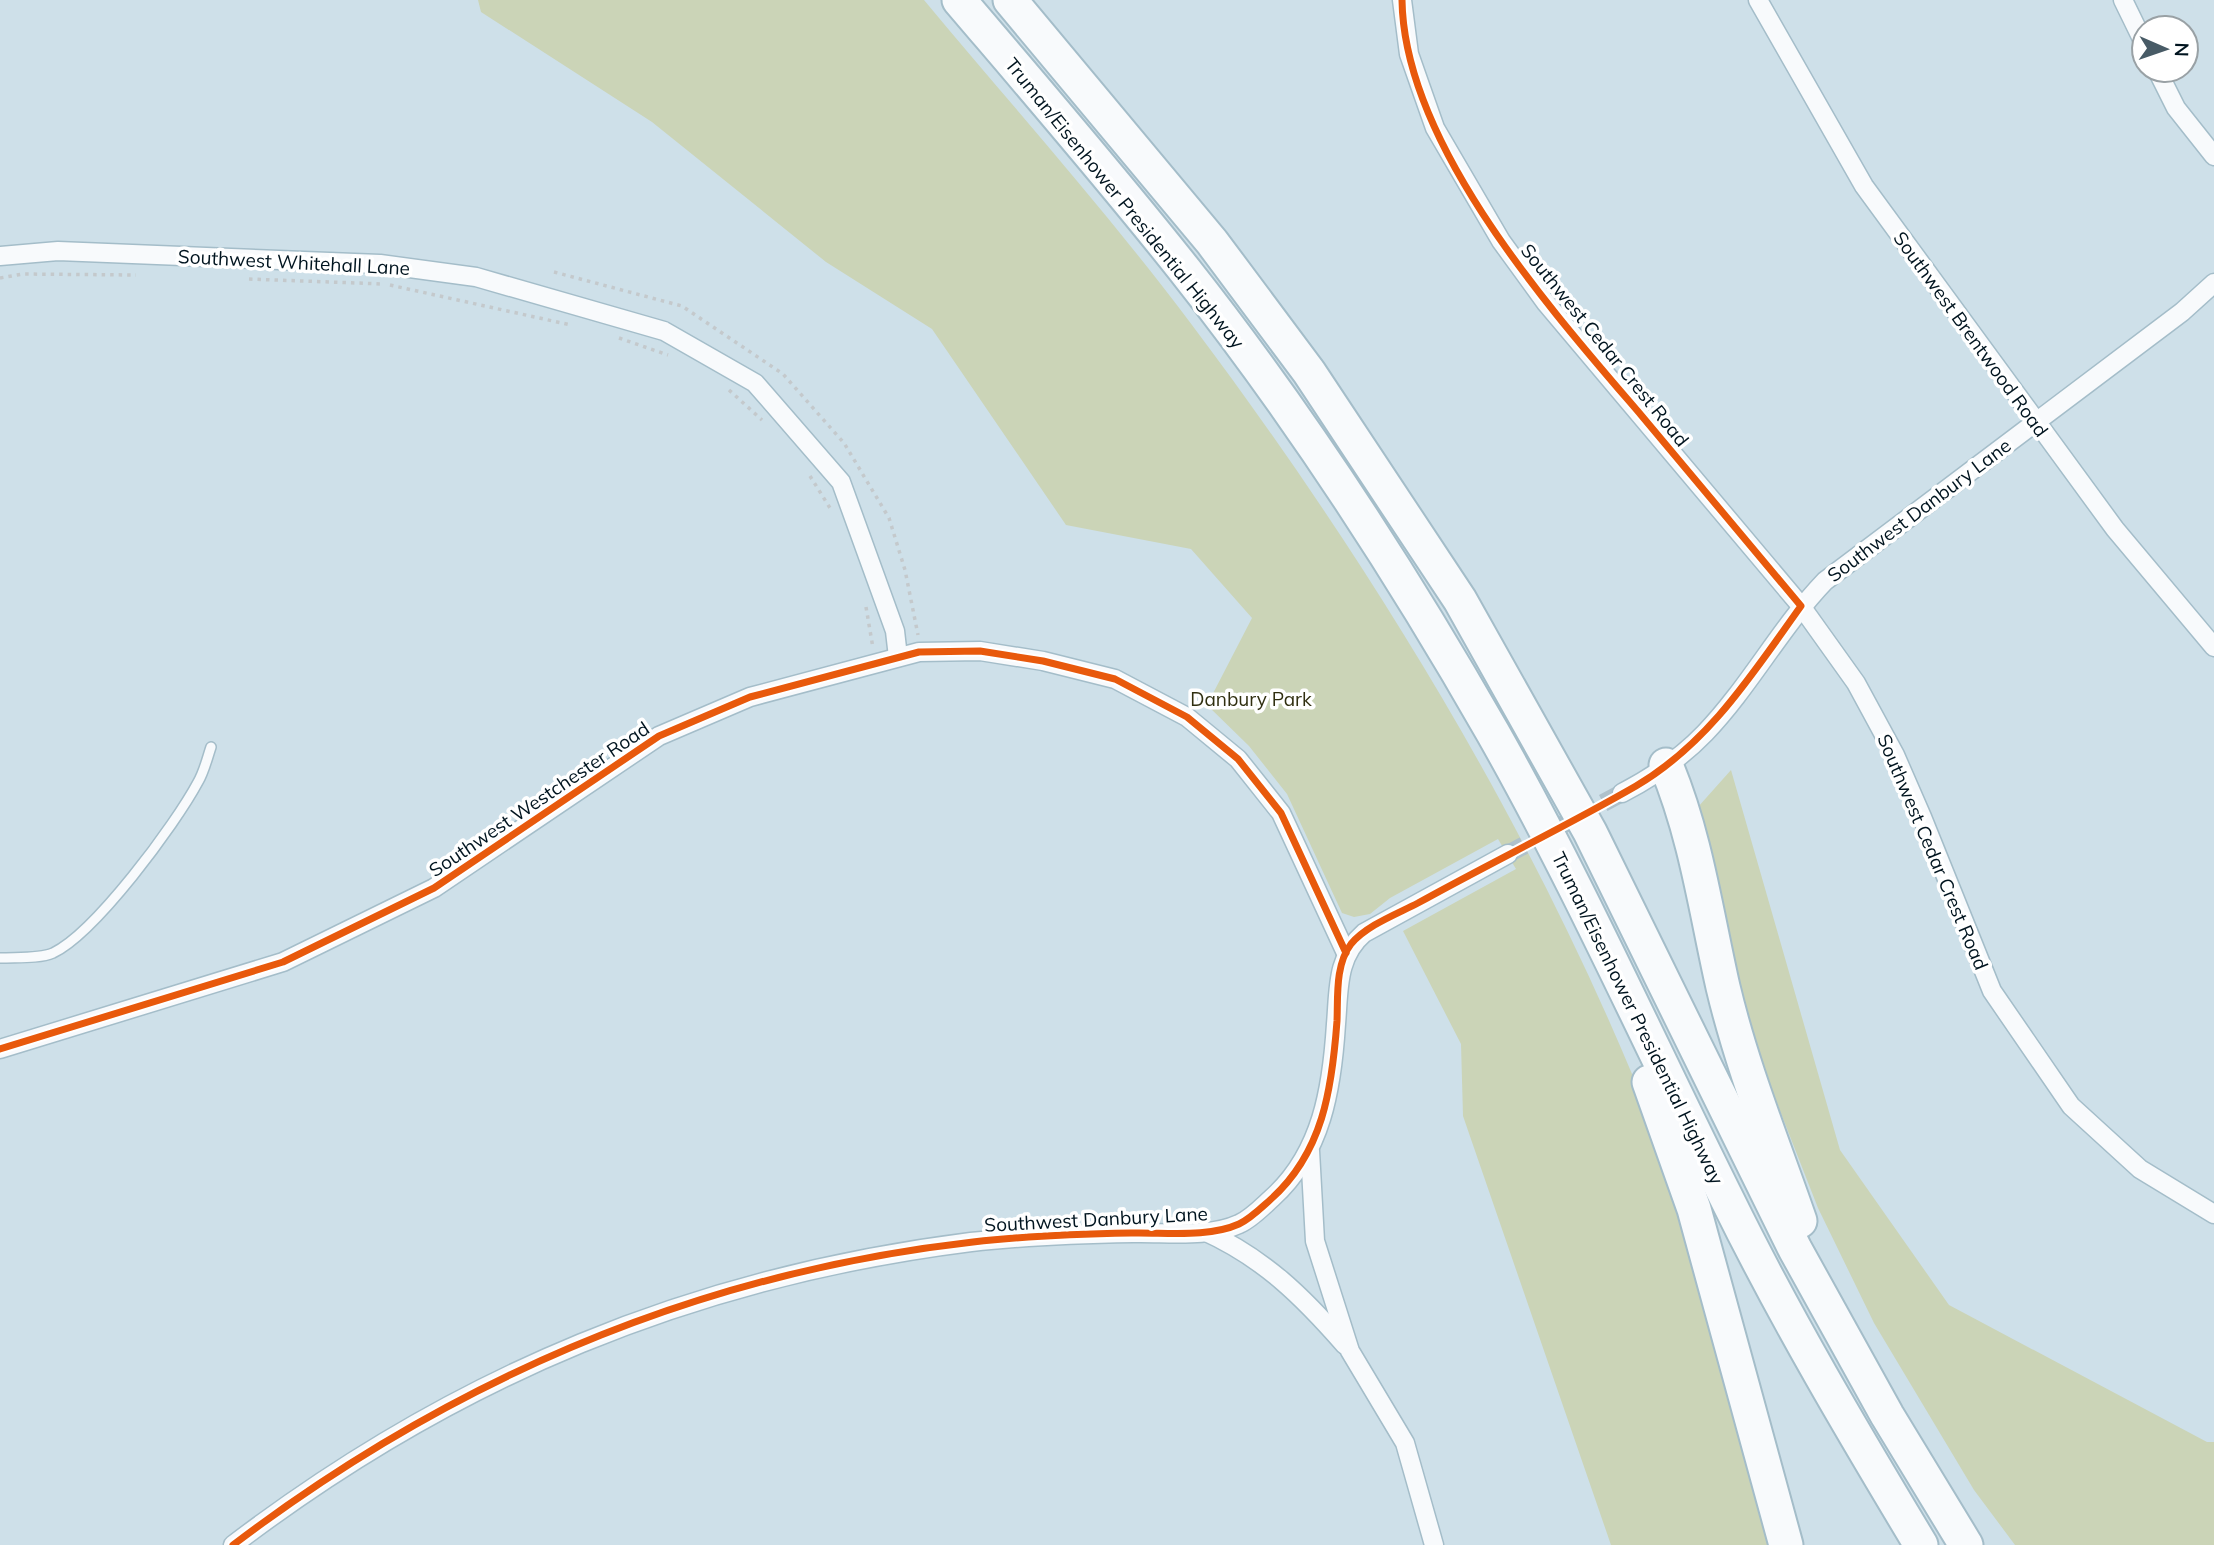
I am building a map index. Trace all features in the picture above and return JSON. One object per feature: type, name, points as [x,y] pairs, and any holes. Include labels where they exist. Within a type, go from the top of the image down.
[{"type":"highway","name":"Truman/Eisenhower Presidential Highway","points":[[959,0],[1185,270],[1319,456],[1451,662],[1578,893],[1774,1291],[1921,1545]]},
{"type":"highway","name":"Truman/Eisenhower Presidential Highway","points":[[1010,0],[1212,242],[1309,372],[1460,600],[1590,832],[1770,1199],[1835,1322],[1887,1415],[1966,1545]]},
{"type":"highway","points":[[1666,765],[1690,830],[1724,988],[1748,1077],[1835,1322]]},
{"type":"highway","points":[[1578,893],[1694,1209],[1786,1545]]},
{"type":"highway","points":[[1887,1415],[1991,1545]]},
{"type":"street","name":"Southwest Cedar Crest Road","points":[[1402,0],[1409,54],[1435,128],[1501,241],[1546,303],[1801,606],[1856,682],[1895,755],[1992,991],[2071,1106],[2140,1169],[2214,1214]]},
{"type":"street","name":"Southwest Brentwood Road","points":[[1758,0],[1864,186],[2115,529],[2214,647]]},
{"type":"street","points":[[2164,84],[2176,107],[2214,156]]},
{"type":"street","name":"Southwest Whitehall Lane","points":[[0,256],[58,251],[380,264],[476,277],[664,331],[755,383],[841,482],[895,631],[898,657]]},
{"type":"street","name":"Southwest Danbury Lane","points":[[1622,793],[1666,765],[1704,734],[1730,704],[1801,606],[1825,580],[2182,312],[2214,283]]},
{"type":"street","name":"Southwest Westchester Road","points":[[0,1049],[284,962],[434,888],[659,736],[750,697],[919,652],[979,651],[1043,661],[1115,679],[1186,717],[1238,759],[1281,813],[1346,953]]},
{"type":"street","points":[[1346,953],[1364,933],[1508,854]]},
{"type":"street","name":"Southwest Danbury Lane","points":[[233,1545],[372,1448],[485,1385],[585,1340],[719,1293],[844,1262],[973,1242],[1092,1233],[1204,1231],[1238,1225],[1298,1173],[1310,1151],[1324,1114],[1338,993],[1346,953]]},
{"type":"street","points":[[1310,1151],[1315,1241],[1350,1350],[1405,1443],[1434,1545]]},
{"type":"street","name":"Southwest Danbury Lane","points":[[1204,1231],[1236,1245],[1299,1293],[1350,1350]]},
{"type":"lane","points":[[0,958],[50,954],[77,939],[105,910],[187,802],[200,779],[211,747]]},
{"type":"path","points":[[0,278],[23,274],[136,275]]},
{"type":"path","points":[[248,279],[385,284],[583,327]]},
{"type":"path","points":[[608,334],[669,356]]},
{"type":"path","points":[[727,388],[765,424]]},
{"type":"path","points":[[807,472],[833,517]]},
{"type":"path","points":[[865,601],[875,663]]},
{"type":"green space","name":"Danbury Park","points":[[478,0],[924,0],[1060,161],[1192,325],[1319,504],[1380,596],[1437,690],[1492,785],[1543,882],[1591,981],[1653,1127],[1774,1545],[1611,1545],[1463,1116],[1461,1044],[1403,931],[1516,869],[1498,839],[1390,898],[1370,914],[1354,917],[1342,913],[1287,794],[1249,746],[1207,705],[1252,618],[1191,549],[1066,525],[932,329],[826,262],[652,122],[481,12]]},
{"type":"green space","points":[[1731,770],[1840,1150],[1949,1305],[2207,1442],[2214,1442],[2214,1545],[2015,1545],[1974,1490],[1874,1323],[1818,1208],[1748,1029],[1698,807]]},
{"type":"tunnel","points":[[1508,854],[1622,793]]},
{"type":"cycle path","points":[[233,1545],[316,1486],[402,1432],[491,1384],[582,1343],[676,1308],[773,1279],[872,1257],[1012,1238],[1200,1233],[1243,1222],[1288,1182],[1302,1162],[1322,1118],[1332,1071],[1340,971],[1351,944],[1383,920],[1555,830],[1662,769],[1708,728],[1747,681],[1801,606],[1566,326],[1526,276],[1489,222],[1455,167],[1428,111],[1409,55],[1402,0]]},
{"type":"cycle path","points":[[0,1049],[283,962],[434,888],[659,736],[750,697],[919,652],[980,651],[1043,661],[1115,679],[1187,717],[1238,759],[1281,813],[1346,953]]}]
